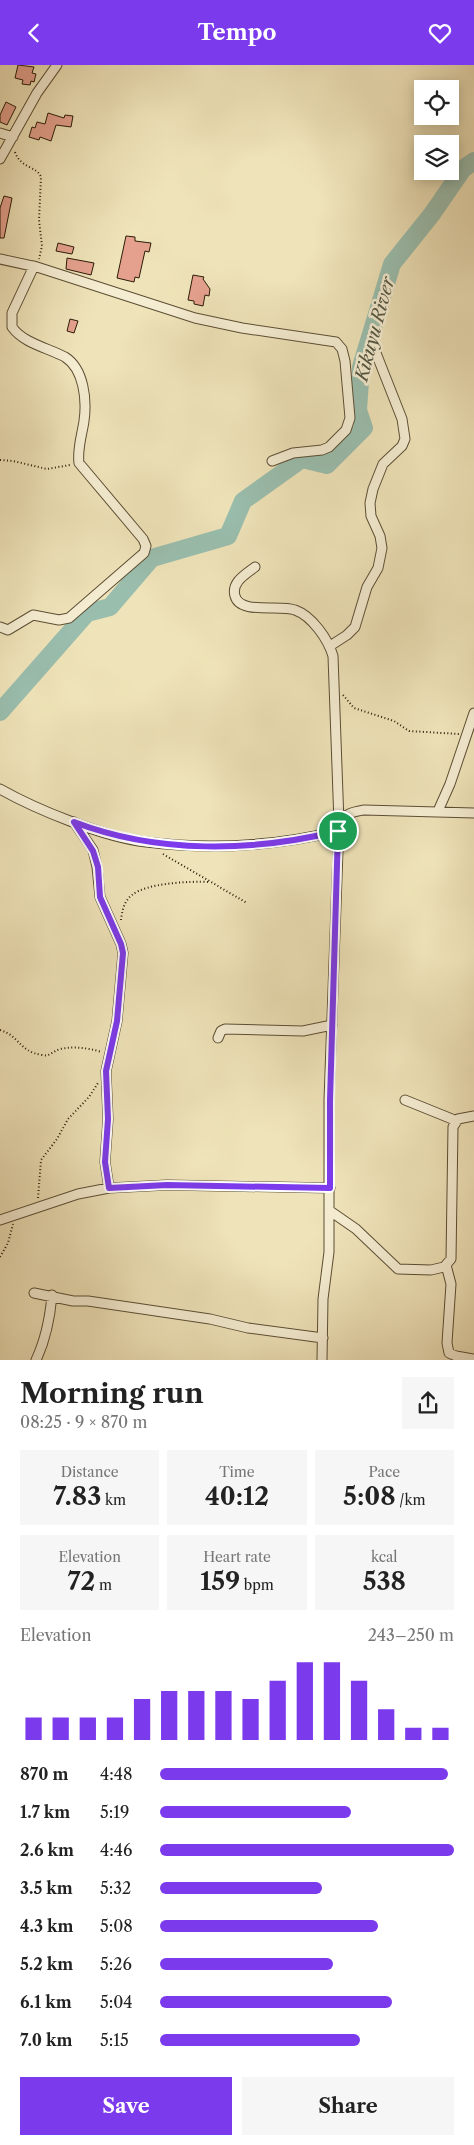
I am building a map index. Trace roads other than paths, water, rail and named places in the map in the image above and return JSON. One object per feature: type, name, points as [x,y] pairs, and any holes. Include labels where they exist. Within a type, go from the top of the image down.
[{"type":"street","points":[[0,159],[37,93],[57,65]]},
{"type":"street","points":[[0,133],[12,138]]},
{"type":"street","points":[[0,259],[36,267],[195,318],[242,328],[336,342],[342,349],[345,361],[350,418],[346,430],[329,447],[322,450],[293,453],[272,461]]},
{"type":"street","points":[[0,627],[8,630],[33,615],[59,620],[69,618],[144,553],[146,546],[143,539],[106,492],[83,468],[79,460],[85,407],[84,392],[78,371],[66,358],[30,341],[15,331],[10,323],[19,296],[36,267]]},
{"type":"street","points":[[330,646],[347,635],[355,627],[360,617],[367,587],[378,567],[382,548],[380,536],[371,516],[370,503],[373,489],[383,465],[402,446],[405,439],[402,419],[376,353]]},
{"type":"street","points":[[255,567],[236,583],[234,589],[235,598],[240,604],[247,607],[295,609],[306,616],[330,646],[334,656],[338,827],[330,1100],[329,1252],[323,1299],[322,1360]]},
{"type":"street","points":[[438,811],[450,784],[474,713]]},
{"type":"street","points":[[0,789],[95,830],[145,842],[245,846],[292,841],[338,827],[343,817],[352,812],[364,810],[474,813]]},
{"type":"street","points":[[74,822],[93,851],[98,867],[100,897],[122,948],[123,961],[117,1021],[106,1071],[108,1119],[105,1162],[109,1188]]},
{"type":"street","points":[[218,1038],[225,1029],[303,1031],[332,1025]]},
{"type":"street","points":[[406,1100],[457,1121],[474,1117]]},
{"type":"street","points":[[330,1211],[356,1229],[398,1269],[431,1270],[446,1265],[451,1259],[453,1127],[457,1121]]},
{"type":"street","points":[[0,1219],[78,1194],[109,1188],[167,1185],[330,1188]]},
{"type":"street","points":[[446,1265],[451,1284],[447,1343],[449,1353],[456,1357],[474,1359]]},
{"type":"street","points":[[34,1293],[52,1295],[73,1301],[88,1301],[175,1313],[248,1328],[323,1338]]},
{"type":"street","points":[[36,1360],[43,1346],[51,1315],[52,1295]]},
{"type":"waterway","name":"Kikuyu River","points":[[0,712],[87,613],[110,607],[152,558],[228,536],[243,501],[302,459],[327,465],[364,428],[358,410],[361,367],[392,264],[432,214],[463,169],[474,161]]}]
